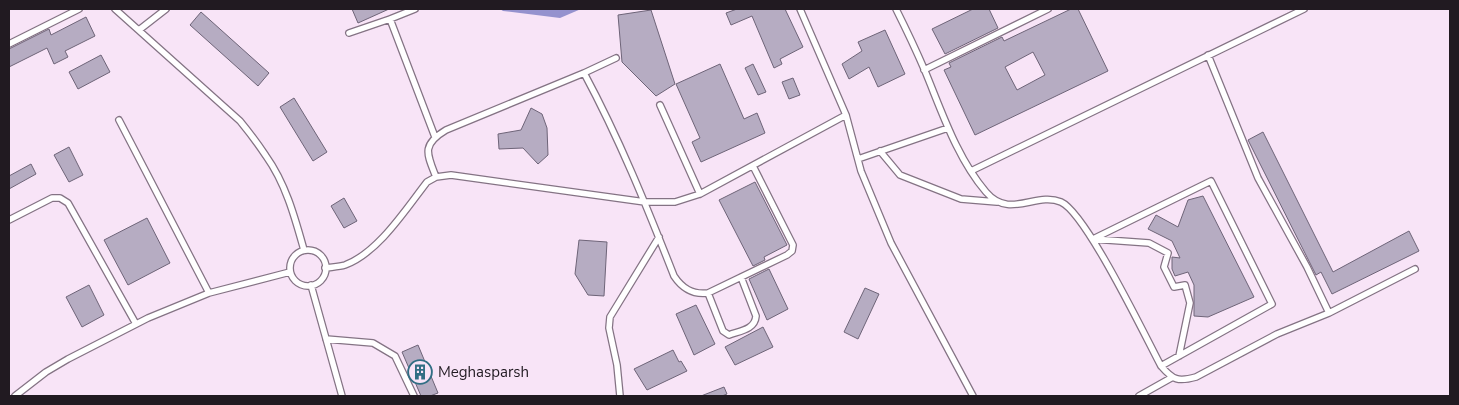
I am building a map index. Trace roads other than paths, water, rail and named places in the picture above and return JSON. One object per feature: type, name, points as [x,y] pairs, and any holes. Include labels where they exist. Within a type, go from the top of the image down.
[{"type":"lane","points":[[9,44],[79,9]]},
{"type":"lane","points":[[115,9],[240,121],[267,156],[285,191],[304,250]]},
{"type":"lane","points":[[139,30],[166,9]]},
{"type":"lane","points":[[349,33],[415,9]]},
{"type":"lane","points":[[800,9],[846,115],[858,159],[891,243],[973,396]]},
{"type":"lane","points":[[896,9],[948,128],[971,171],[987,194],[998,202]]},
{"type":"lane","points":[[924,70],[1045,9]]},
{"type":"lane","points":[[971,171],[1304,9]]},
{"type":"lane","points":[[390,19],[435,137]]},
{"type":"lane","points":[[1208,55],[1258,178],[1307,267],[1329,313]]},
{"type":"lane","points":[[436,177],[427,154],[429,144],[435,137],[446,130],[616,58]]},
{"type":"lane","points":[[584,73],[645,202],[674,276],[685,289],[708,294],[787,256],[792,251],[793,245],[753,166]]},
{"type":"lane","points":[[660,105],[700,194]]},
{"type":"lane","points":[[325,268],[344,265],[369,250],[381,239],[427,182],[436,177],[451,175],[645,202],[675,202],[700,194],[846,115]]},
{"type":"lane","points":[[119,120],[209,293]]},
{"type":"lane","points":[[858,159],[948,128]]},
{"type":"lane","points":[[880,151],[900,175],[961,199],[998,202],[1013,206],[1048,200],[1059,201],[1067,206],[1093,239],[1161,366],[1171,378]]},
{"type":"lane","points":[[1093,239],[1211,181],[1272,304],[1161,366]]},
{"type":"lane","points":[[9,220],[52,198],[60,198],[68,203],[136,324]]},
{"type":"lane","points":[[620,396],[609,328],[610,317],[659,237]]},
{"type":"lane","points":[[1093,239],[1149,243],[1168,253],[1164,268],[1174,287],[1185,285],[1190,303],[1179,356]]},
{"type":"lane","points":[[304,250],[311,250],[317,253],[322,258],[325,268],[324,275],[320,280],[311,285],[298,283],[290,272],[293,258],[304,250]]},
{"type":"lane","points":[[1139,396],[1171,378],[1184,380],[1196,377],[1277,334],[1329,313],[1415,269]]},
{"type":"lane","points":[[15,396],[46,372],[136,324],[209,293],[290,272]]},
{"type":"lane","points":[[708,294],[723,331],[729,335],[752,327],[756,322],[756,316],[741,277]]},
{"type":"lane","points":[[311,285],[342,396]]},
{"type":"lane","points":[[326,339],[373,343],[394,356],[414,396]]},
{"type":"place","name":"Meghasparsh","points":[[420,372]]}]
